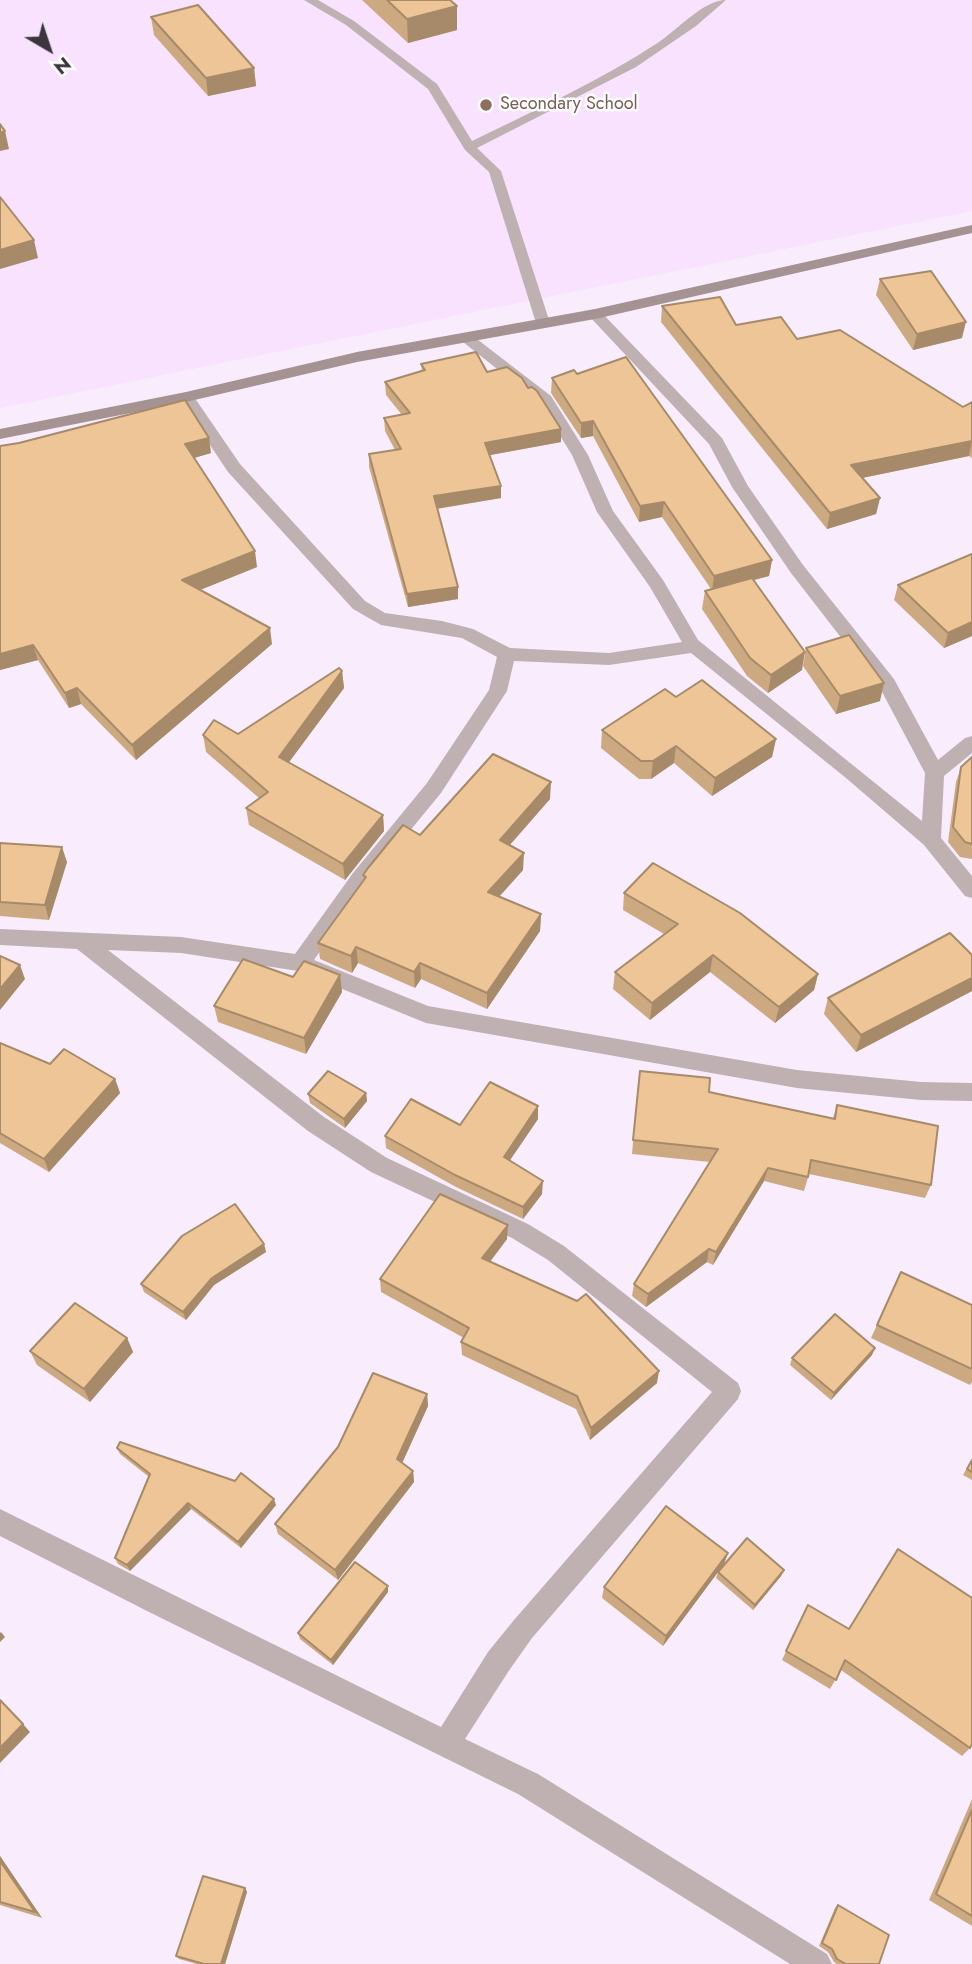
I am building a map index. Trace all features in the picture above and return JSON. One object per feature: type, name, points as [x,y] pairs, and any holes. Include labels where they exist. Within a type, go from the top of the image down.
[{"type":"main road","points":[[0,434],[186,397],[357,357],[596,314],[972,229]]},
{"type":"street","points":[[596,314],[716,442],[740,487],[797,569],[887,684],[935,773],[931,840]]},
{"type":"street","points":[[468,339],[545,399],[580,455],[605,512],[657,584],[694,646],[853,773],[931,840],[972,890]]},
{"type":"street","points":[[186,397],[234,468],[368,613],[381,620],[442,627],[467,633],[507,654],[609,659],[694,646]]},
{"type":"street","points":[[300,963],[360,878],[434,788],[498,691],[507,654]]},
{"type":"street","points":[[935,773],[972,743]]},
{"type":"street","points":[[0,937],[181,945],[300,963],[426,1014],[797,1079],[920,1091],[972,1092]]},
{"type":"street","points":[[83,942],[316,1124],[379,1166],[520,1231],[556,1253],[729,1391],[523,1629],[498,1662],[446,1744]]},
{"type":"street","points":[[0,1522],[528,1784],[817,1964]]},
{"type":"lane","points":[[310,0],[350,23],[433,87],[469,147],[495,171],[543,323]]},
{"type":"lane","points":[[469,147],[626,68],[696,22],[720,0]]},
{"type":"shaded area","name":"Secondary School","points":[[0,0],[972,0],[972,211],[0,408]]},
{"type":"building","points":[[387,0],[450,0],[457,6],[407,19]]},
{"type":"building","points":[[198,5],[254,68],[206,78],[151,17]]},
{"type":"building","points":[[0,197],[34,240],[0,250]]},
{"type":"building","points":[[931,271],[966,322],[917,334],[880,279]]},
{"type":"building","points":[[720,297],[736,325],[781,317],[797,339],[840,330],[963,407],[972,402],[972,441],[851,465],[880,498],[830,513],[662,306]]},
{"type":"building","points":[[476,352],[487,372],[507,367],[522,378],[528,388],[532,387],[537,391],[561,429],[485,443],[501,486],[434,496],[458,587],[407,594],[369,454],[401,449],[384,418],[410,413],[385,382],[425,370],[421,364]]},
{"type":"building","points":[[626,357],[772,560],[714,576],[664,502],[640,506],[593,421],[581,423],[552,378],[574,370],[577,374]]},
{"type":"building","points":[[185,400],[209,438],[185,444],[255,551],[182,580],[270,628],[132,745],[77,688],[65,693],[33,645],[0,654],[0,446]]},
{"type":"building","points":[[972,554],[972,622],[948,633],[898,585]]},
{"type":"building","points":[[752,578],[805,652],[771,675],[750,658],[705,591]]},
{"type":"building","points":[[849,635],[884,683],[840,696],[806,648]]},
{"type":"building","points":[[339,668],[342,671],[279,757],[383,815],[343,864],[246,808],[268,792],[203,735],[214,720],[238,734]]},
{"type":"building","points":[[702,680],[776,739],[715,778],[676,746],[653,761],[641,761],[602,730],[665,689],[676,697]]},
{"type":"building","points":[[493,754],[551,782],[500,840],[524,853],[488,892],[541,914],[487,993],[420,963],[414,972],[356,947],[351,956],[318,943],[366,877],[363,875],[368,868],[403,825],[420,835]]},
{"type":"building","points":[[972,757],[972,844],[965,842],[953,827],[961,767]]},
{"type":"building","points":[[0,843],[62,847],[45,905],[0,902]]},
{"type":"building","points":[[653,863],[740,913],[818,974],[779,1007],[713,955],[652,1003],[615,972],[678,924],[624,893]]},
{"type":"building","points":[[950,933],[972,955],[972,978],[861,1035],[828,998]]},
{"type":"building","points":[[0,956],[20,965],[0,989]]},
{"type":"building","points":[[243,959],[293,977],[304,961],[340,975],[304,1038],[214,1006]]},
{"type":"building","points":[[0,1043],[50,1064],[64,1049],[115,1079],[44,1159],[0,1133]]},
{"type":"building","points":[[328,1071],[366,1093],[344,1119],[308,1094]]},
{"type":"building","points":[[640,1071],[710,1078],[709,1092],[835,1119],[837,1105],[938,1126],[931,1185],[811,1160],[808,1177],[768,1168],[716,1252],[709,1249],[648,1294],[634,1284],[718,1149],[633,1140]]},
{"type":"building","points":[[490,1082],[538,1106],[504,1157],[543,1181],[523,1207],[455,1175],[385,1136],[411,1099],[460,1125]]},
{"type":"building","points":[[440,1194],[508,1225],[482,1258],[577,1301],[586,1294],[659,1371],[591,1428],[577,1396],[461,1342],[469,1328],[380,1279]]},
{"type":"building","points":[[235,1204],[264,1244],[212,1278],[183,1312],[141,1284],[182,1236]]},
{"type":"building","points":[[901,1272],[972,1305],[972,1369],[877,1325]]},
{"type":"building","points":[[75,1303],[127,1338],[84,1389],[30,1351]]},
{"type":"building","points":[[835,1314],[875,1348],[834,1393],[792,1358]]},
{"type":"building","points":[[373,1373],[427,1394],[397,1459],[413,1471],[335,1570],[275,1524],[338,1447]]},
{"type":"building","points":[[120,1442],[235,1481],[241,1473],[274,1499],[238,1542],[188,1503],[127,1565],[115,1558],[150,1474],[117,1448]]},
{"type":"building","points":[[666,1506],[728,1553],[666,1636],[604,1587]]},
{"type":"building","points":[[747,1538],[784,1570],[755,1605],[718,1572]]},
{"type":"building","points":[[898,1549],[972,1598],[970,1748],[845,1660],[836,1680],[786,1651],[808,1605],[849,1629]]},
{"type":"building","points":[[355,1562],[388,1586],[331,1660],[298,1633]]},
{"type":"building","points":[[0,1700],[23,1724],[0,1748]]},
{"type":"building","points":[[972,1810],[972,1916],[936,1894]]},
{"type":"building","points":[[0,1861],[35,1912],[0,1902]]},
{"type":"building","points":[[203,1876],[245,1888],[221,1964],[204,1964],[176,1956]]},
{"type":"building","points":[[838,1905],[889,1935],[879,1964],[846,1964],[837,1959],[832,1949],[822,1943]]},
{"type":"place","name":"Secondary School","points":[[486,105]]}]
